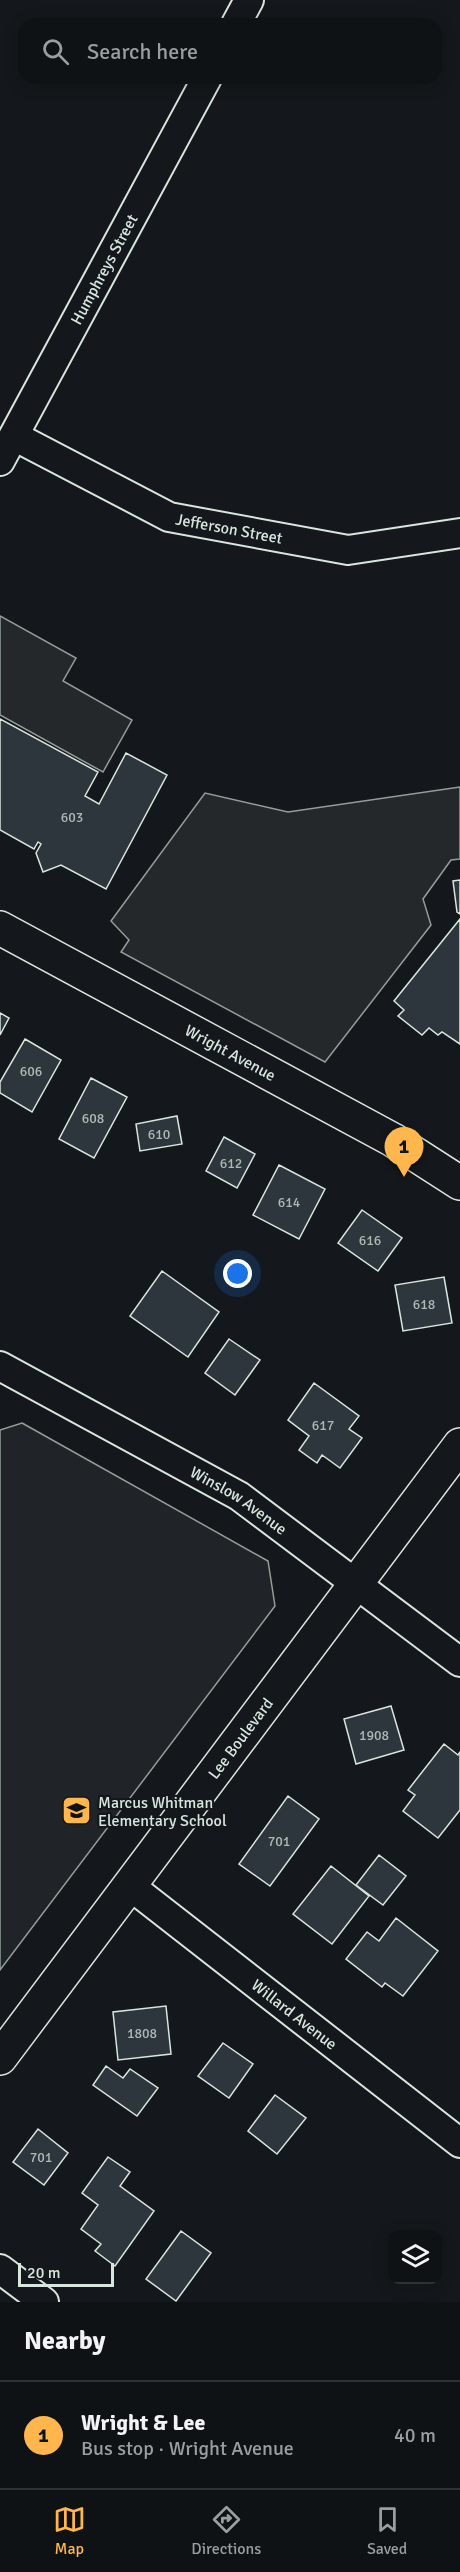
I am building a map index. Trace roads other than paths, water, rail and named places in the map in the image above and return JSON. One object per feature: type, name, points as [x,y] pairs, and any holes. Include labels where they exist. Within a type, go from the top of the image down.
[{"type":"street","points":[[240,18],[249,0]]},
{"type":"street","name":"Humphreys Street","points":[[0,461],[204,84]]},
{"type":"street","name":"Jefferson Street","points":[[14,436],[169,517],[348,550],[460,533]]},
{"type":"street","name":"Wright Avenue","points":[[0,928],[393,1140],[460,1183]]},
{"type":"street","name":"Winslow Avenue","points":[[0,1366],[239,1496],[460,1662]]},
{"type":"street","name":"Lee Boulevard","points":[[0,2058],[460,1445]]},
{"type":"street","name":"Willard Avenue","points":[[129,1885],[460,2143]]},
{"type":"street","points":[[0,2269],[44,2302]]},
{"type":"place","name":"Wright & Lee","points":[[404,1177]]},
{"type":"place","name":"Marcus Whitman Elementary School","points":[[77,1811]]}]
